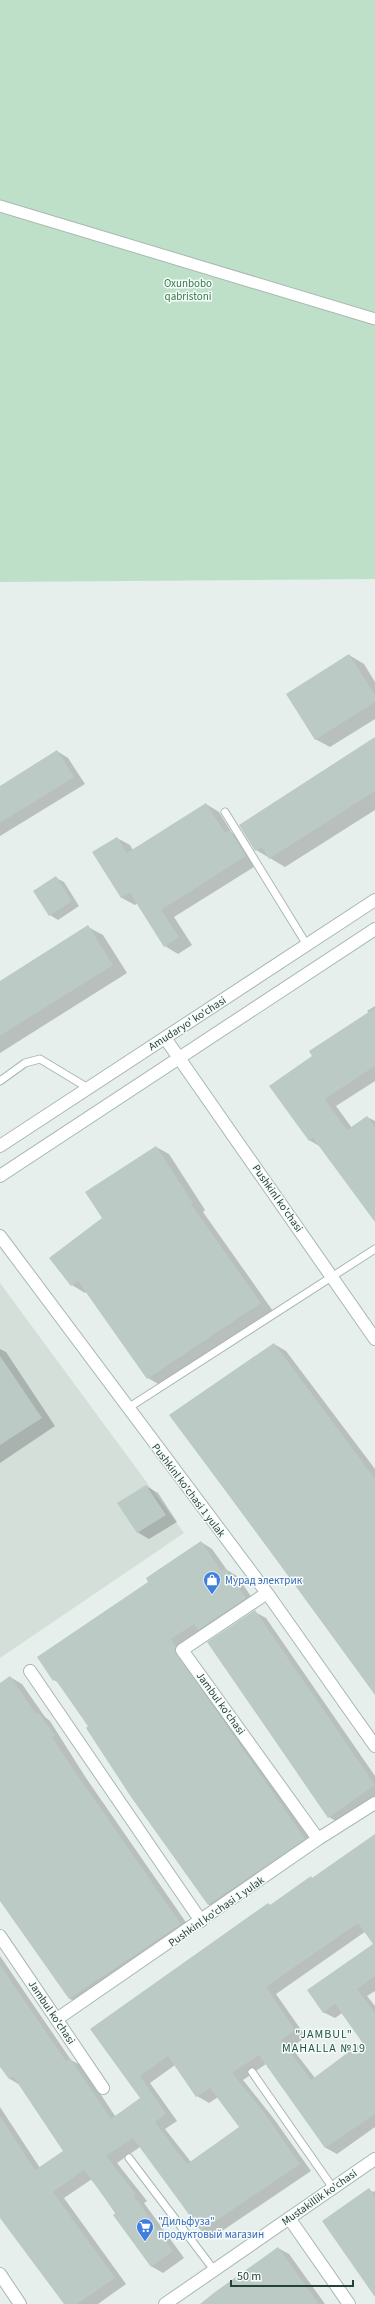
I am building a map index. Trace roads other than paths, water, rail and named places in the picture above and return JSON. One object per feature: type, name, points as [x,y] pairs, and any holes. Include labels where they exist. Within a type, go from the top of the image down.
[{"type":"street","points":[[0,206],[375,319]]},
{"type":"street","name":"Amudaryo' ko'chasi","points":[[0,1146],[375,900]]},
{"type":"street","points":[[0,1176],[375,929]]},
{"type":"street","name":"Pushkinl ko'chasi","points":[[165,1038],[375,1339]]},
{"type":"street","name":"Pushkinl ko'chasi 1 yulak","points":[[0,1236],[267,1593],[375,1746]]},
{"type":"street","name":"Jambul ko'chasi","points":[[267,1593],[182,1650],[318,1839]]},
{"type":"street","points":[[30,1671],[201,1921]]},
{"type":"street","name":"Pushkinl ko'chasi 1 yulak","points":[[57,2019],[318,1839],[375,1803]]},
{"type":"street","name":"Jambul ko'chasi","points":[[0,1936],[103,2088]]},
{"type":"street","name":"Mustakillik ko'chasi","points":[[165,2304],[375,2159]]},
{"type":"street","points":[[289,2218],[349,2304]]},
{"type":"street","points":[[0,2274],[20,2304]]},
{"type":"lane","points":[[225,812],[307,945]]},
{"type":"lane","points":[[0,1081],[25,1063],[40,1059],[88,1088]]},
{"type":"lane","points":[[128,1408],[333,1278],[375,1249]]},
{"type":"lane","points":[[252,2072],[333,2188]]},
{"type":"lane","points":[[129,2158],[214,2270]]},
{"type":"place","name":"Мурад электрик","points":[[212,1595]]},
{"type":"place","name":"\"Дильфуза\" продуктовый магазин","points":[[145,2242]]},
{"type":"district","name":"\"JAMBUL\" MAHALLA №19","points":[[324,2041]]},
{"type":"park label","name":"Oxunbobo qabristoni","points":[[188,289]]}]
